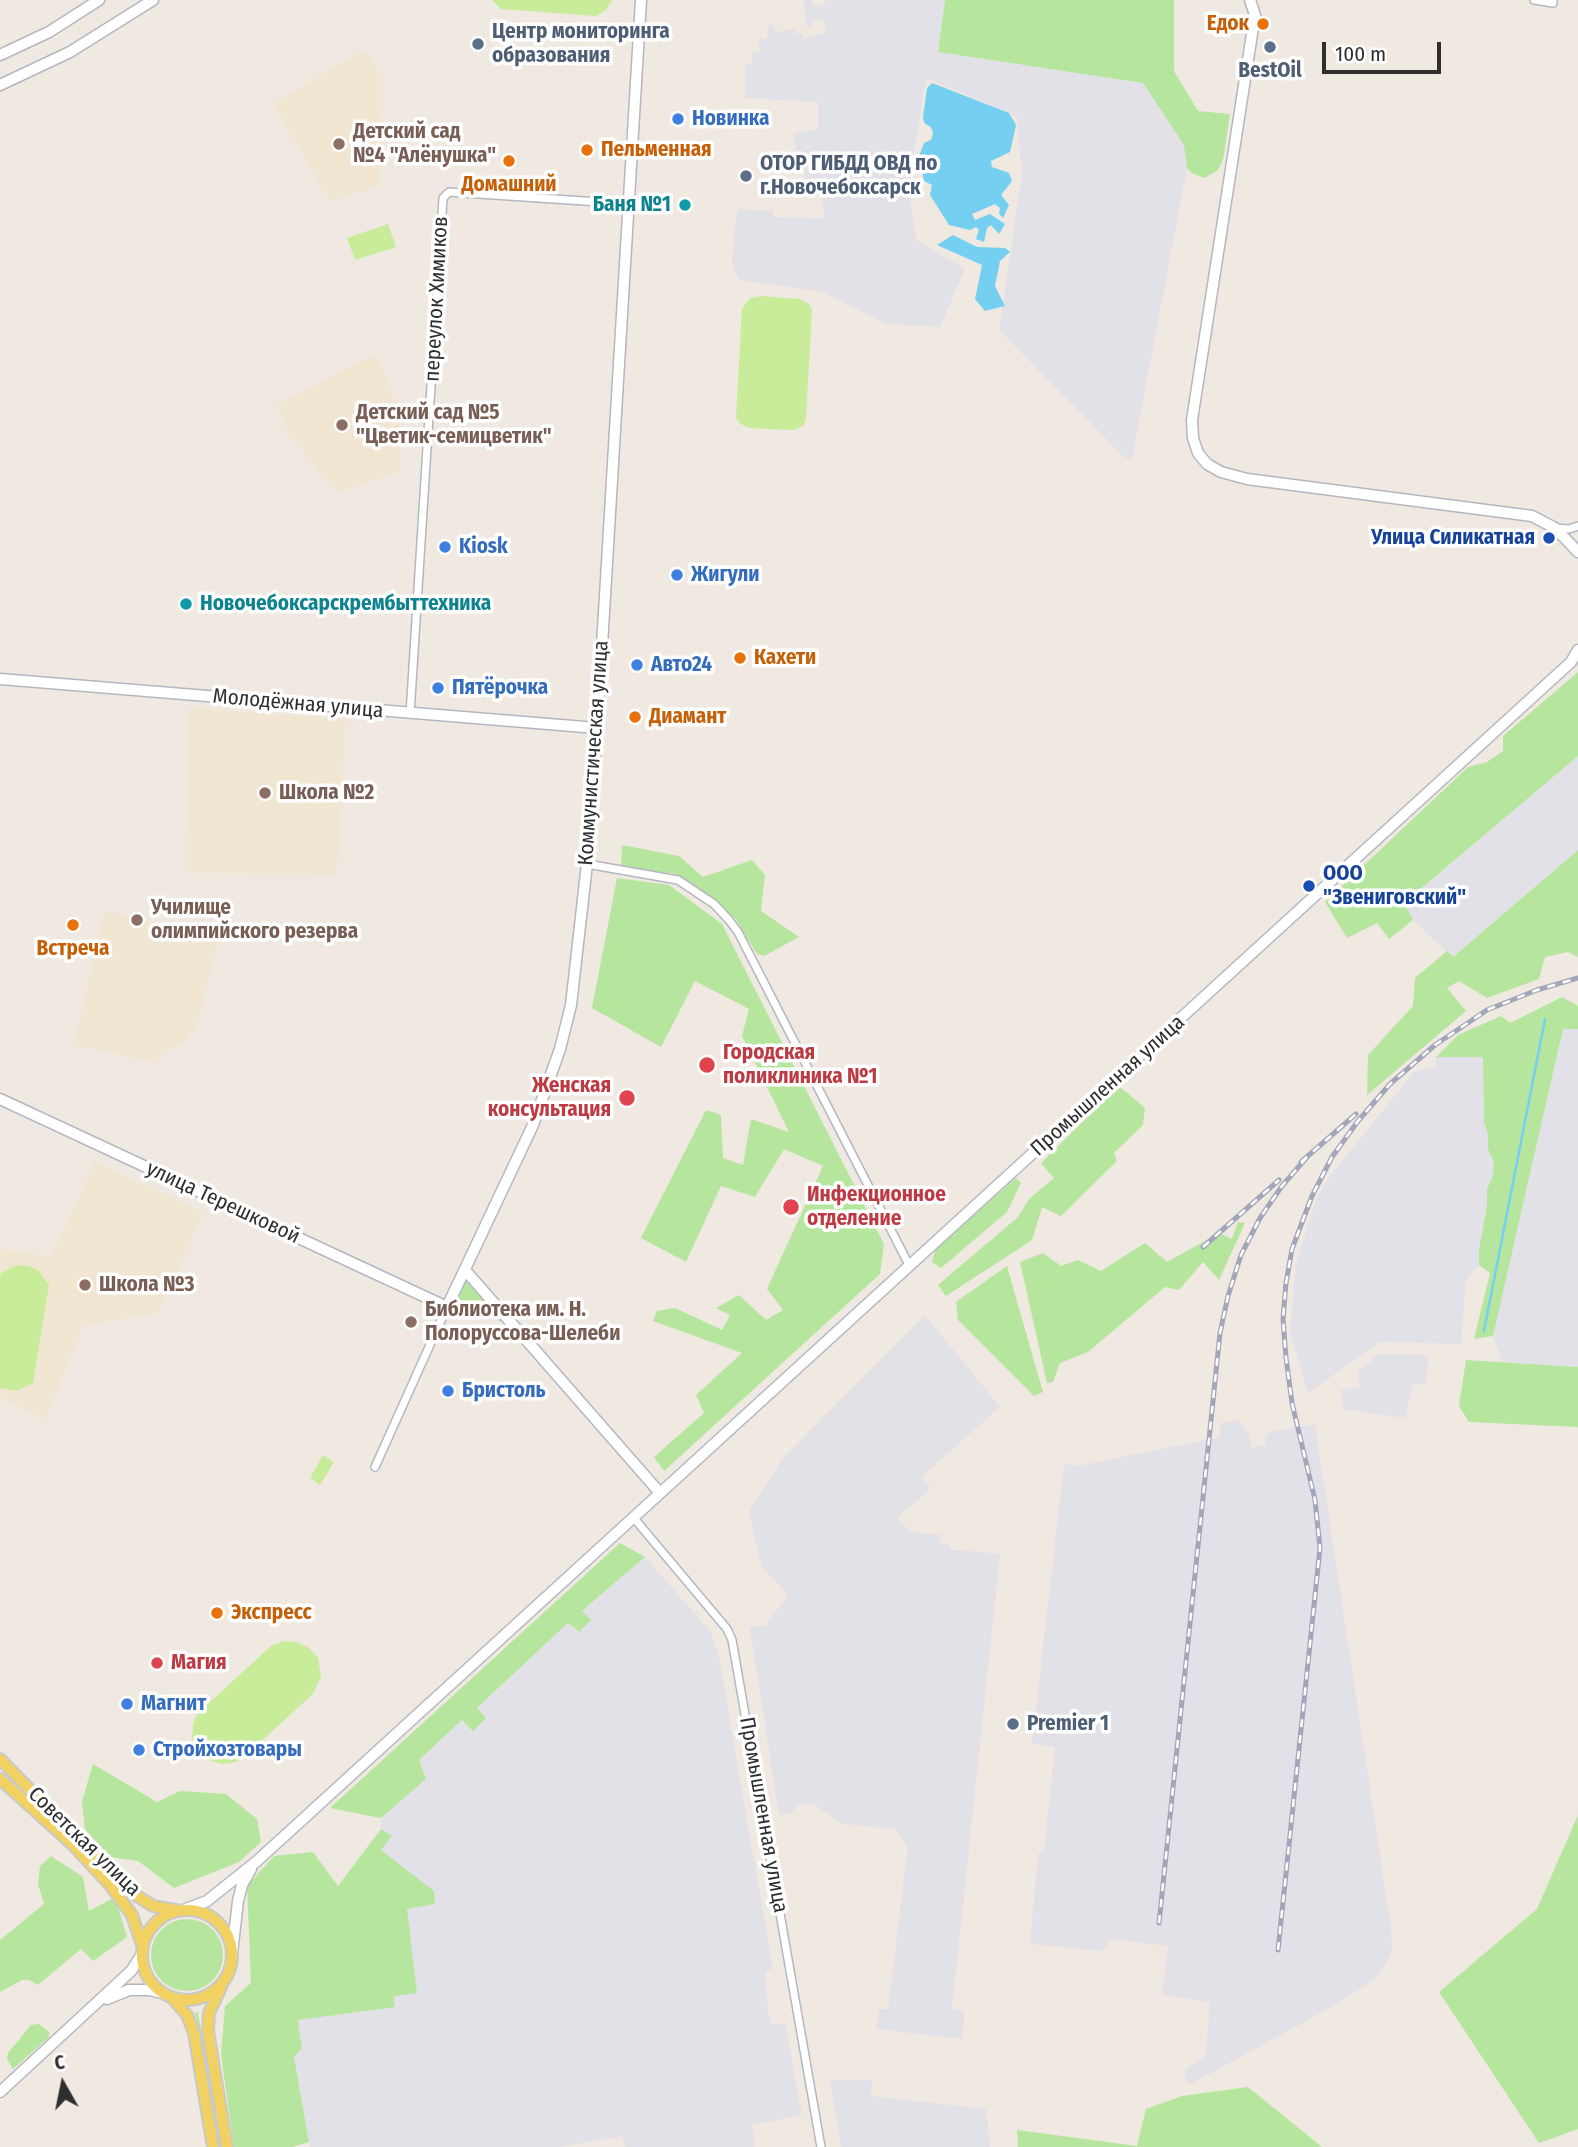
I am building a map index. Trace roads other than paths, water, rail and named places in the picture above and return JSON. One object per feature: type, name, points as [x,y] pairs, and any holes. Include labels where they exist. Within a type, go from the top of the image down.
[{"type":"main road","name":"Советская улица","points":[[0,1759],[99,1866],[141,1899],[161,1909],[181,1910]]},
{"type":"main road","name":"Советская улица","points":[[0,1779],[75,1841]]},
{"type":"main road","name":"Советская улица","points":[[99,1866],[137,1926],[142,1951]]},
{"type":"main road","points":[[213,2147],[194,2033],[187,2015],[146,1974],[142,1951],[144,1939],[153,1924],[168,1913],[181,1910],[202,1912],[218,1921],[228,1936],[232,1953],[229,1970],[214,2000],[208,2021],[227,2147]]},
{"type":"main road","points":[[167,1995],[180,1999],[197,1999],[222,1984]]},
{"type":"street","points":[[0,55],[49,32],[99,0]]},
{"type":"street","points":[[0,85],[70,52],[153,0]]},
{"type":"street","name":"Коммунистическая улица","points":[[376,1466],[533,1125],[567,1027],[587,864],[597,728],[641,0]]},
{"type":"street","points":[[1250,0],[1255,15]]},
{"type":"street","points":[[1258,0],[1192,420],[1193,438],[1198,453],[1208,464],[1221,472],[1247,479],[1532,516],[1555,528],[1578,552]]},
{"type":"street","points":[[1534,0],[1553,2]]},
{"type":"street","name":"переулок Химиков","points":[[410,714],[443,198],[449,192],[629,204]]},
{"type":"street","points":[[1555,528],[1578,526]]},
{"type":"street","name":"Промышленная улица","points":[[181,1910],[207,1901],[257,1861],[1575,660],[1578,650]]},
{"type":"street","name":"Молодёжная улица","points":[[0,679],[597,728]]},
{"type":"street","points":[[587,864],[678,880],[714,904],[729,920],[909,1265]]},
{"type":"street","name":"улица Терешковой","points":[[0,1099],[447,1307]]},
{"type":"street","points":[[466,1270],[660,1493]]},
{"type":"street","name":"Промышленная улица","points":[[633,1517],[727,1629],[732,1640],[821,2147]]},
{"type":"street","name":"Промышленная улица","points":[[232,1953],[242,1885],[257,1861]]},
{"type":"street","points":[[0,2092],[131,1971],[142,1951]]},
{"type":"street","points":[[89,2011],[111,1997],[129,1990],[149,1990],[167,1995]]},
{"type":"water","points":[[932,83],[1009,113],[1016,125],[1010,152],[991,161],[992,167],[1009,173],[1012,181],[1001,195],[1009,205],[1003,218],[999,214],[1000,208],[995,204],[972,214],[975,220],[990,214],[1005,224],[999,234],[991,225],[987,228],[984,242],[976,239],[979,230],[976,227],[970,230],[949,225],[930,195],[932,185],[924,181],[919,156],[924,143],[931,140],[933,133],[923,118],[927,88]]},
{"type":"water","points":[[953,235],[977,247],[1005,248],[1010,252],[1000,261],[995,286],[1005,306],[985,311],[975,299],[982,265],[937,245]]},
{"type":"waterway","points":[[1484,1331],[1545,1019]]},
{"type":"railway","points":[[1278,1950],[1320,1548],[1315,1500],[1292,1403],[1286,1358],[1283,1319],[1292,1249],[1312,1196],[1332,1157],[1390,1084],[1435,1045],[1487,1010],[1537,990],[1578,978]]},
{"type":"railway","points":[[1301,1162],[1356,1114]]},
{"type":"railway","points":[[1159,1923],[1220,1333],[1241,1255],[1260,1218],[1282,1186],[1308,1156]]},
{"type":"railway","points":[[1203,1247],[1279,1180]]},
{"type":"place","name":"Едок","points":[[1263,24]]},
{"type":"place","name":"Центр мониторинга образования","points":[[478,44]]},
{"type":"place","name":"BestOil","points":[[1270,47]]},
{"type":"place","name":"Новинка","points":[[678,119]]},
{"type":"place","name":"Детский сад №4 \"Алёнушка\"","points":[[339,144]]},
{"type":"place","name":"Пельменная","points":[[587,150]]},
{"type":"place","name":"Домашний","points":[[509,161]]},
{"type":"place","name":"ОТОР ГИБДД ОВД по г.Новочебоксарск","points":[[746,176]]},
{"type":"place","name":"Баня №1","points":[[685,205]]},
{"type":"place","name":"Детский сад №5 \"Цветик-семицветик\"","points":[[342,425]]},
{"type":"place","name":"Улица Силикатная","points":[[1549,538]]},
{"type":"place","name":"Kiosk","points":[[445,547]]},
{"type":"place","name":"Жигули","points":[[677,575]]},
{"type":"place","name":"Новочебоксарскрембыттехника","points":[[186,604]]},
{"type":"place","name":"Кахети","points":[[740,658]]},
{"type":"place","name":"Авто24","points":[[637,665]]},
{"type":"place","name":"Пятёрочка","points":[[438,688]]},
{"type":"place","name":"Диамант","points":[[635,717]]},
{"type":"place","name":"Школа №2","points":[[265,793]]},
{"type":"place","name":"ООО \"Звениговский\"","points":[[1309,886]]},
{"type":"place","name":"Училище олимпийского резерва","points":[[137,920]]},
{"type":"place","name":"Встреча","points":[[73,925]]},
{"type":"place","name":"Городская поликлиника №1","points":[[707,1065]]},
{"type":"place","name":"Женская консультация","points":[[627,1098]]},
{"type":"place","name":"Инфекционное отделение","points":[[791,1207]]},
{"type":"place","name":"Школа №3","points":[[85,1285]]},
{"type":"place","name":"Библиотека им. Н. Полоруссова-Шелеби","points":[[411,1322]]},
{"type":"place","name":"Бристоль","points":[[448,1391]]},
{"type":"place","name":"Экспресс","points":[[217,1613]]},
{"type":"place","name":"Магия","points":[[157,1663]]},
{"type":"place","name":"Магнит","points":[[127,1704]]},
{"type":"place","name":"Premier 1","points":[[1013,1724]]},
{"type":"place","name":"Стройхозтовары","points":[[139,1750]]}]
